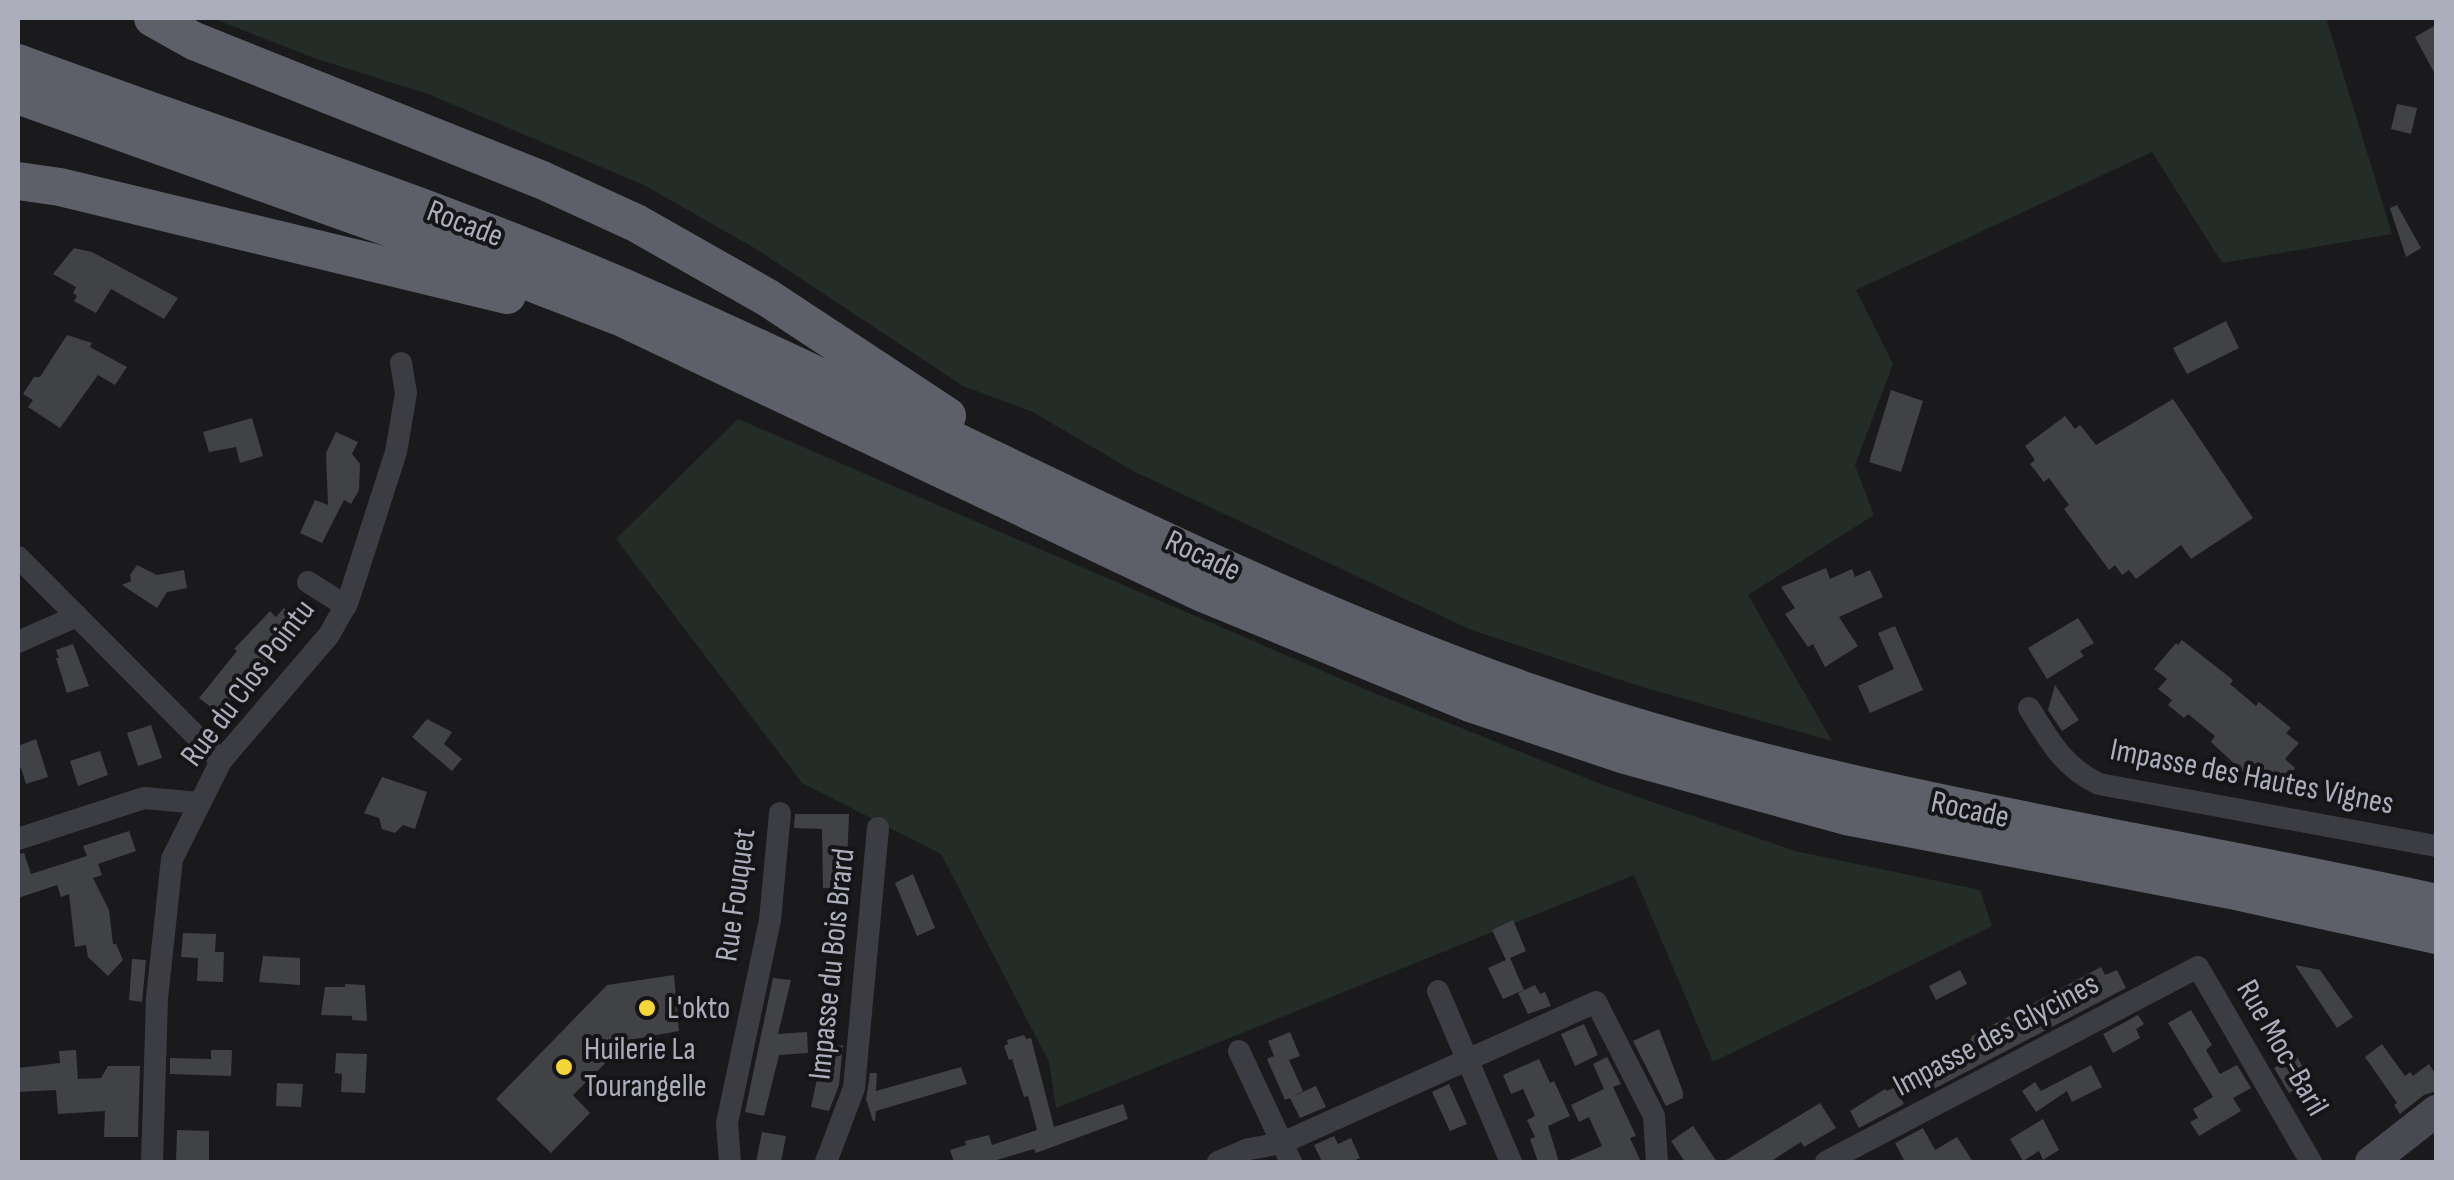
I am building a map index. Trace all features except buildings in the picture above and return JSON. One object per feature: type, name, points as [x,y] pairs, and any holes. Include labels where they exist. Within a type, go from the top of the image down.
[{"type":"highway","points":[[153,18],[194,41],[542,180],[636,223],[768,298],[1044,482]]},
{"type":"highway","name":"Rocade","points":[[18,64],[379,191],[605,280],[788,360],[1376,633],[1511,686],[1740,757],[1910,798],[2436,903]]},
{"type":"highway","points":[[18,95],[354,214],[622,318],[1205,594],[1470,703],[1625,755],[1846,816],[2249,894],[2436,935]]},
{"type":"highway","points":[[18,181],[60,187],[522,299],[622,318]]},
{"type":"main road","points":[[2371,1162],[2436,1111]]},
{"type":"street","name":"Rue du Clos Pointu","points":[[152,1162],[157,998],[172,859],[221,761],[329,634],[346,606],[396,452],[406,393],[402,363]]},
{"type":"street","points":[[18,557],[221,761]]},
{"type":"street","points":[[308,582],[346,606]]},
{"type":"street","points":[[18,642],[77,616]]},
{"type":"street","name":"Impasse des Hautes Vignes","points":[[2029,708],[2056,750],[2076,772],[2099,784],[2436,846]]},
{"type":"street","points":[[18,838],[144,798],[200,803]]},
{"type":"street","name":"Rue Fouquet","points":[[730,1162],[727,1123],[770,920],[780,813]]},
{"type":"street","name":"Impasse du Bois Brard","points":[[826,1162],[854,1088],[878,828]]},
{"type":"street","name":"Impasse des Glycines","points":[[1826,1162],[2198,966]]},
{"type":"street","name":"Rue Moc-Baril","points":[[2198,966],[2311,1162]]},
{"type":"street","points":[[1438,991],[1510,1162]]},
{"type":"street","points":[[1218,1162],[1249,1149],[1287,1153],[1467,1058],[1596,1002],[1654,1116],[1657,1162]]},
{"type":"street","points":[[1238,1052],[1287,1153]]},
{"type":"shaded area","points":[[212,18],[2326,18],[2392,234],[2222,263],[2152,152],[1856,290],[1893,364],[1855,465],[1874,515],[1748,595],[1832,741],[1636,685],[1469,629],[1133,471],[1033,412],[963,386],[756,249],[644,185],[428,94],[314,58]]},
{"type":"shaded area","points":[[738,419],[1374,693],[1606,786],[1795,851],[1980,890],[1992,926],[1713,1062],[1634,875],[1056,1108],[1049,1062],[941,854],[802,783],[616,539]]},
{"type":"place","name":"L'okto","points":[[647,1008]]},
{"type":"place","name":"Huilerie La Tourangelle","points":[[564,1067]]}]
